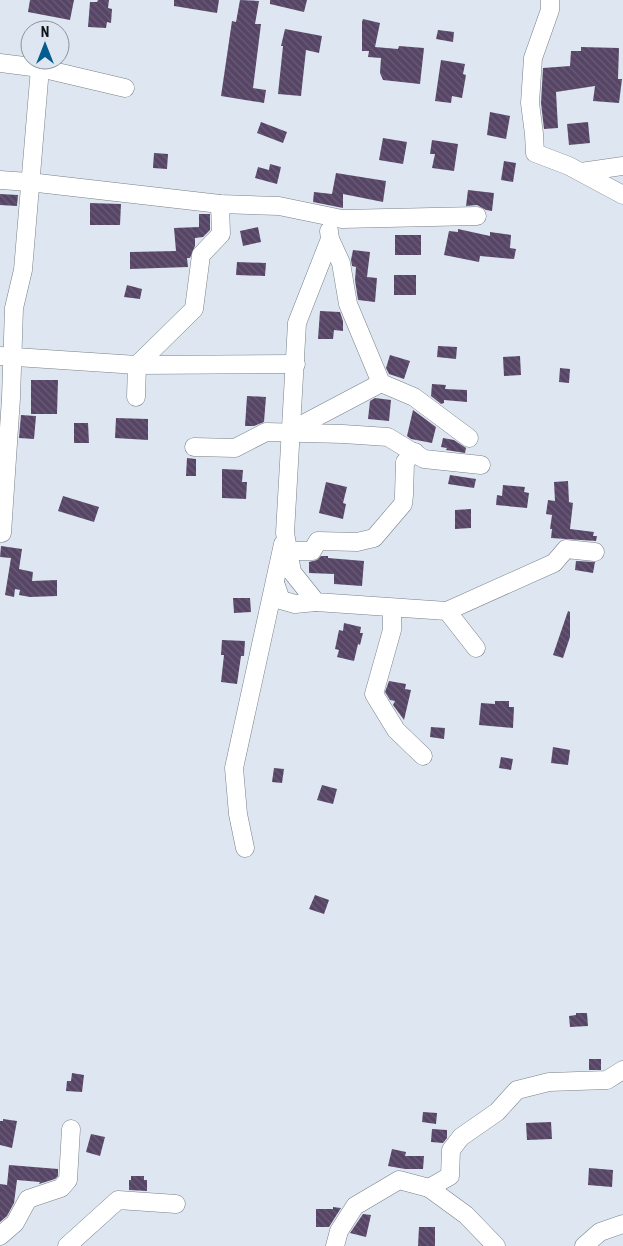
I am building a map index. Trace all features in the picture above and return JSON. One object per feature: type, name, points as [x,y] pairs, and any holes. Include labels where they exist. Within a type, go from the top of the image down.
[{"type":"street","points":[[550,0],[550,10],[533,58],[530,102],[535,153],[581,172],[623,195]]},
{"type":"street","points":[[0,63],[20,66]]},
{"type":"street","points":[[0,533],[2,533],[11,398],[6,356],[23,270],[40,70]]},
{"type":"street","points":[[48,70],[125,88]]},
{"type":"street","points":[[581,172],[623,166]]},
{"type":"street","points":[[0,180],[220,204],[279,206],[342,219],[476,216]]},
{"type":"street","points":[[136,397],[137,365],[194,309],[201,255],[221,234],[220,204]]},
{"type":"street","points":[[328,217],[330,239],[342,263],[348,304],[381,383],[414,397],[469,438]]},
{"type":"street","points":[[245,848],[238,814],[234,768],[285,533],[297,323],[330,239]]},
{"type":"street","points":[[6,356],[137,365],[296,364]]},
{"type":"street","points":[[290,431],[381,383]]},
{"type":"street","points":[[194,447],[235,448],[266,432],[290,431],[388,437],[424,459],[480,465]]},
{"type":"street","points":[[288,551],[312,551],[318,541],[357,542],[374,538],[403,504],[405,462],[415,452]]},
{"type":"street","points":[[285,533],[292,572],[316,602]]},
{"type":"street","points":[[275,583],[281,600],[295,604],[316,602],[447,611],[554,563],[566,549],[594,552]]},
{"type":"street","points":[[392,608],[392,630],[374,694],[396,730],[423,756]]},
{"type":"street","points":[[447,611],[476,648]]},
{"type":"street","points":[[429,1188],[450,1176],[451,1150],[461,1137],[497,1112],[517,1090],[550,1082],[607,1080],[623,1070]]},
{"type":"street","points":[[0,1236],[16,1223],[28,1199],[61,1188],[68,1180],[71,1129]]},
{"type":"street","points":[[335,1246],[339,1231],[355,1206],[399,1180],[429,1188],[466,1215],[496,1246]]},
{"type":"street","points":[[68,1246],[118,1200],[176,1204]]},
{"type":"street","points":[[584,1246],[600,1232],[623,1224]]},
{"type":"building","points":[[30,0],[74,0],[70,20],[28,12]]},
{"type":"building","points":[[98,0],[109,0],[108,8],[112,9],[111,23],[107,22],[106,28],[88,27],[90,2],[97,2]]},
{"type":"building","points":[[174,0],[219,0],[217,13],[174,6]]},
{"type":"building","points":[[240,0],[259,1],[255,24],[261,24],[253,88],[266,90],[264,103],[221,96],[232,21],[236,22]]},
{"type":"building","points":[[270,0],[307,0],[304,12],[270,4]]},
{"type":"building","points":[[363,19],[380,23],[375,47],[398,49],[399,46],[424,48],[420,84],[383,80],[380,73],[381,58],[368,57],[369,51],[362,51]]},
{"type":"building","points":[[285,29],[322,36],[319,53],[306,50],[301,96],[278,94],[283,46],[281,46]]},
{"type":"building","points":[[438,30],[454,32],[453,42],[436,39]]},
{"type":"building","points":[[581,47],[619,48],[618,79],[622,79],[619,103],[593,101],[595,86],[556,92],[558,128],[544,129],[541,103],[543,68],[570,66],[571,51],[581,51]]},
{"type":"building","points":[[441,60],[465,64],[463,74],[466,75],[462,98],[452,96],[451,103],[435,101]]},
{"type":"building","points":[[490,112],[510,116],[506,139],[487,135]]},
{"type":"building","points":[[261,122],[287,132],[283,143],[257,133]]},
{"type":"building","points":[[588,122],[590,143],[569,145],[567,124]]},
{"type":"building","points":[[383,138],[407,142],[403,164],[379,160]]},
{"type":"building","points":[[432,140],[458,144],[454,171],[432,168],[435,154],[430,154]]},
{"type":"building","points":[[154,153],[168,154],[167,169],[153,168]]},
{"type":"building","points":[[504,161],[516,163],[513,182],[501,180]]},
{"type":"building","points":[[270,164],[281,167],[277,184],[255,178],[258,167],[269,170]]},
{"type":"building","points":[[336,173],[386,181],[383,202],[343,194],[343,208],[313,202],[314,192],[332,194]]},
{"type":"building","points":[[468,190],[494,193],[492,211],[477,205],[466,206]]},
{"type":"building","points":[[0,194],[18,195],[17,206],[0,205]]},
{"type":"building","points":[[90,203],[121,204],[120,225],[90,225]]},
{"type":"building","points":[[199,214],[210,214],[210,230],[203,237],[195,238],[195,246],[190,258],[187,258],[188,267],[130,269],[130,252],[176,251],[174,228],[199,227]]},
{"type":"building","points":[[258,227],[261,242],[243,246],[240,231]]},
{"type":"building","points":[[458,229],[490,236],[490,232],[511,235],[510,248],[516,249],[514,259],[480,256],[479,262],[444,255],[449,231],[458,232]]},
{"type":"building","points":[[395,235],[421,235],[421,255],[395,255]]},
{"type":"building","points":[[353,250],[370,252],[367,277],[377,278],[375,302],[358,300],[355,280],[356,267],[352,266],[351,260]]},
{"type":"building","points":[[237,262],[266,263],[265,276],[236,275]]},
{"type":"building","points":[[394,275],[416,275],[416,295],[394,295]]},
{"type":"building","points":[[127,285],[142,289],[140,299],[124,297]]},
{"type":"building","points":[[320,311],[340,312],[343,321],[343,331],[334,330],[333,339],[318,339]]},
{"type":"building","points":[[438,346],[457,347],[456,359],[437,357]]},
{"type":"building","points":[[390,355],[410,361],[404,379],[389,374],[386,368]]},
{"type":"building","points":[[520,356],[521,375],[504,376],[503,357]]},
{"type":"building","points":[[560,368],[570,369],[569,383],[559,382]]},
{"type":"building","points":[[31,380],[58,380],[57,414],[31,414]]},
{"type":"building","points":[[432,384],[446,385],[445,389],[467,390],[467,402],[444,400],[444,403],[441,404],[431,396]]},
{"type":"building","points":[[247,396],[266,397],[264,422],[254,426],[245,426]]},
{"type":"building","points":[[375,398],[391,400],[389,421],[368,419],[370,401]]},
{"type":"building","points":[[413,410],[436,427],[432,443],[411,439],[407,436]]},
{"type":"building","points":[[21,415],[36,416],[34,439],[19,438]]},
{"type":"building","points":[[116,418],[148,419],[148,440],[115,438]]},
{"type":"building","points":[[74,423],[88,423],[89,443],[74,443]]},
{"type":"building","points":[[443,438],[454,440],[466,448],[465,453],[446,450],[447,448],[441,447]]},
{"type":"building","points":[[187,458],[196,459],[196,476],[186,476]]},
{"type":"building","points":[[222,469],[243,470],[242,482],[247,482],[246,499],[222,498]]},
{"type":"building","points":[[450,475],[476,479],[474,488],[448,484]]},
{"type":"building","points":[[568,481],[569,502],[573,503],[570,529],[594,532],[593,536],[597,536],[596,541],[551,538],[552,515],[546,514],[548,500],[555,501],[554,482]]},
{"type":"building","points":[[326,482],[347,487],[343,503],[346,504],[343,519],[319,513]]},
{"type":"building","points":[[503,485],[525,487],[524,492],[529,493],[527,508],[496,505],[497,495],[502,496]]},
{"type":"building","points":[[63,496],[99,507],[94,522],[58,511]]},
{"type":"building","points":[[471,509],[471,528],[455,529],[455,510]]},
{"type":"building","points":[[1,546],[22,549],[19,569],[33,572],[32,581],[57,580],[57,596],[30,597],[19,595],[20,590],[15,589],[14,597],[5,595],[11,558],[0,557]]},
{"type":"building","points":[[321,556],[364,561],[362,586],[334,584],[334,574],[309,573],[309,562],[317,560]]},
{"type":"building","points":[[576,561],[595,562],[593,573],[575,570]]},
{"type":"building","points":[[233,598],[250,598],[251,612],[234,613]]},
{"type":"building","points":[[568,611],[570,612],[570,637],[563,658],[553,655]]},
{"type":"building","points":[[344,623],[361,627],[360,633],[363,633],[354,661],[337,657],[339,650],[335,649],[339,630],[343,631]]},
{"type":"building","points":[[222,640],[245,641],[244,656],[241,656],[237,684],[221,682],[224,655],[221,655]]},
{"type":"building","points":[[389,681],[406,684],[405,689],[411,690],[404,720],[393,705],[395,701],[390,700],[385,692]]},
{"type":"building","points":[[495,701],[509,701],[509,707],[514,707],[513,728],[479,725],[481,703],[495,704]]},
{"type":"building","points":[[431,727],[445,728],[444,739],[430,737]]},
{"type":"building","points":[[553,747],[570,750],[568,765],[551,763]]},
{"type":"building","points":[[501,757],[513,759],[511,770],[499,768]]},
{"type":"building","points":[[274,768],[284,769],[282,783],[272,782]]},
{"type":"building","points":[[322,785],[337,789],[333,804],[317,800]]},
{"type":"building","points":[[315,895],[329,900],[324,914],[309,909]]},
{"type":"building","points":[[576,1013],[587,1013],[588,1026],[570,1027],[569,1016],[576,1015]]},
{"type":"building","points":[[589,1059],[601,1059],[601,1070],[589,1070]]},
{"type":"building","points":[[72,1073],[84,1075],[82,1092],[66,1091],[67,1081],[71,1081]]},
{"type":"building","points":[[423,1112],[437,1113],[436,1124],[422,1122]]},
{"type":"building","points":[[3,1119],[17,1121],[12,1148],[0,1145],[0,1121],[3,1121]]},
{"type":"building","points":[[551,1122],[552,1139],[527,1140],[526,1123]]},
{"type":"building","points":[[432,1129],[447,1130],[447,1138],[443,1143],[431,1142]]},
{"type":"building","points":[[91,1134],[105,1137],[100,1156],[86,1152]]},
{"type":"building","points":[[392,1149],[406,1152],[405,1156],[424,1156],[423,1169],[405,1169],[388,1166]]},
{"type":"building","points":[[9,1165],[58,1169],[58,1176],[55,1179],[39,1184],[40,1182],[17,1180],[14,1203],[7,1216],[0,1222],[0,1184],[7,1185]]},
{"type":"building","points":[[589,1168],[613,1170],[612,1187],[588,1185]]},
{"type":"building","points":[[131,1176],[144,1176],[144,1180],[147,1180],[147,1191],[129,1190]]},
{"type":"building","points":[[333,1207],[341,1208],[329,1227],[316,1227],[316,1209],[333,1209]]},
{"type":"building","points":[[363,1214],[371,1215],[366,1237],[350,1233]]},
{"type":"building","points":[[419,1227],[435,1227],[435,1246],[418,1246]]}]
